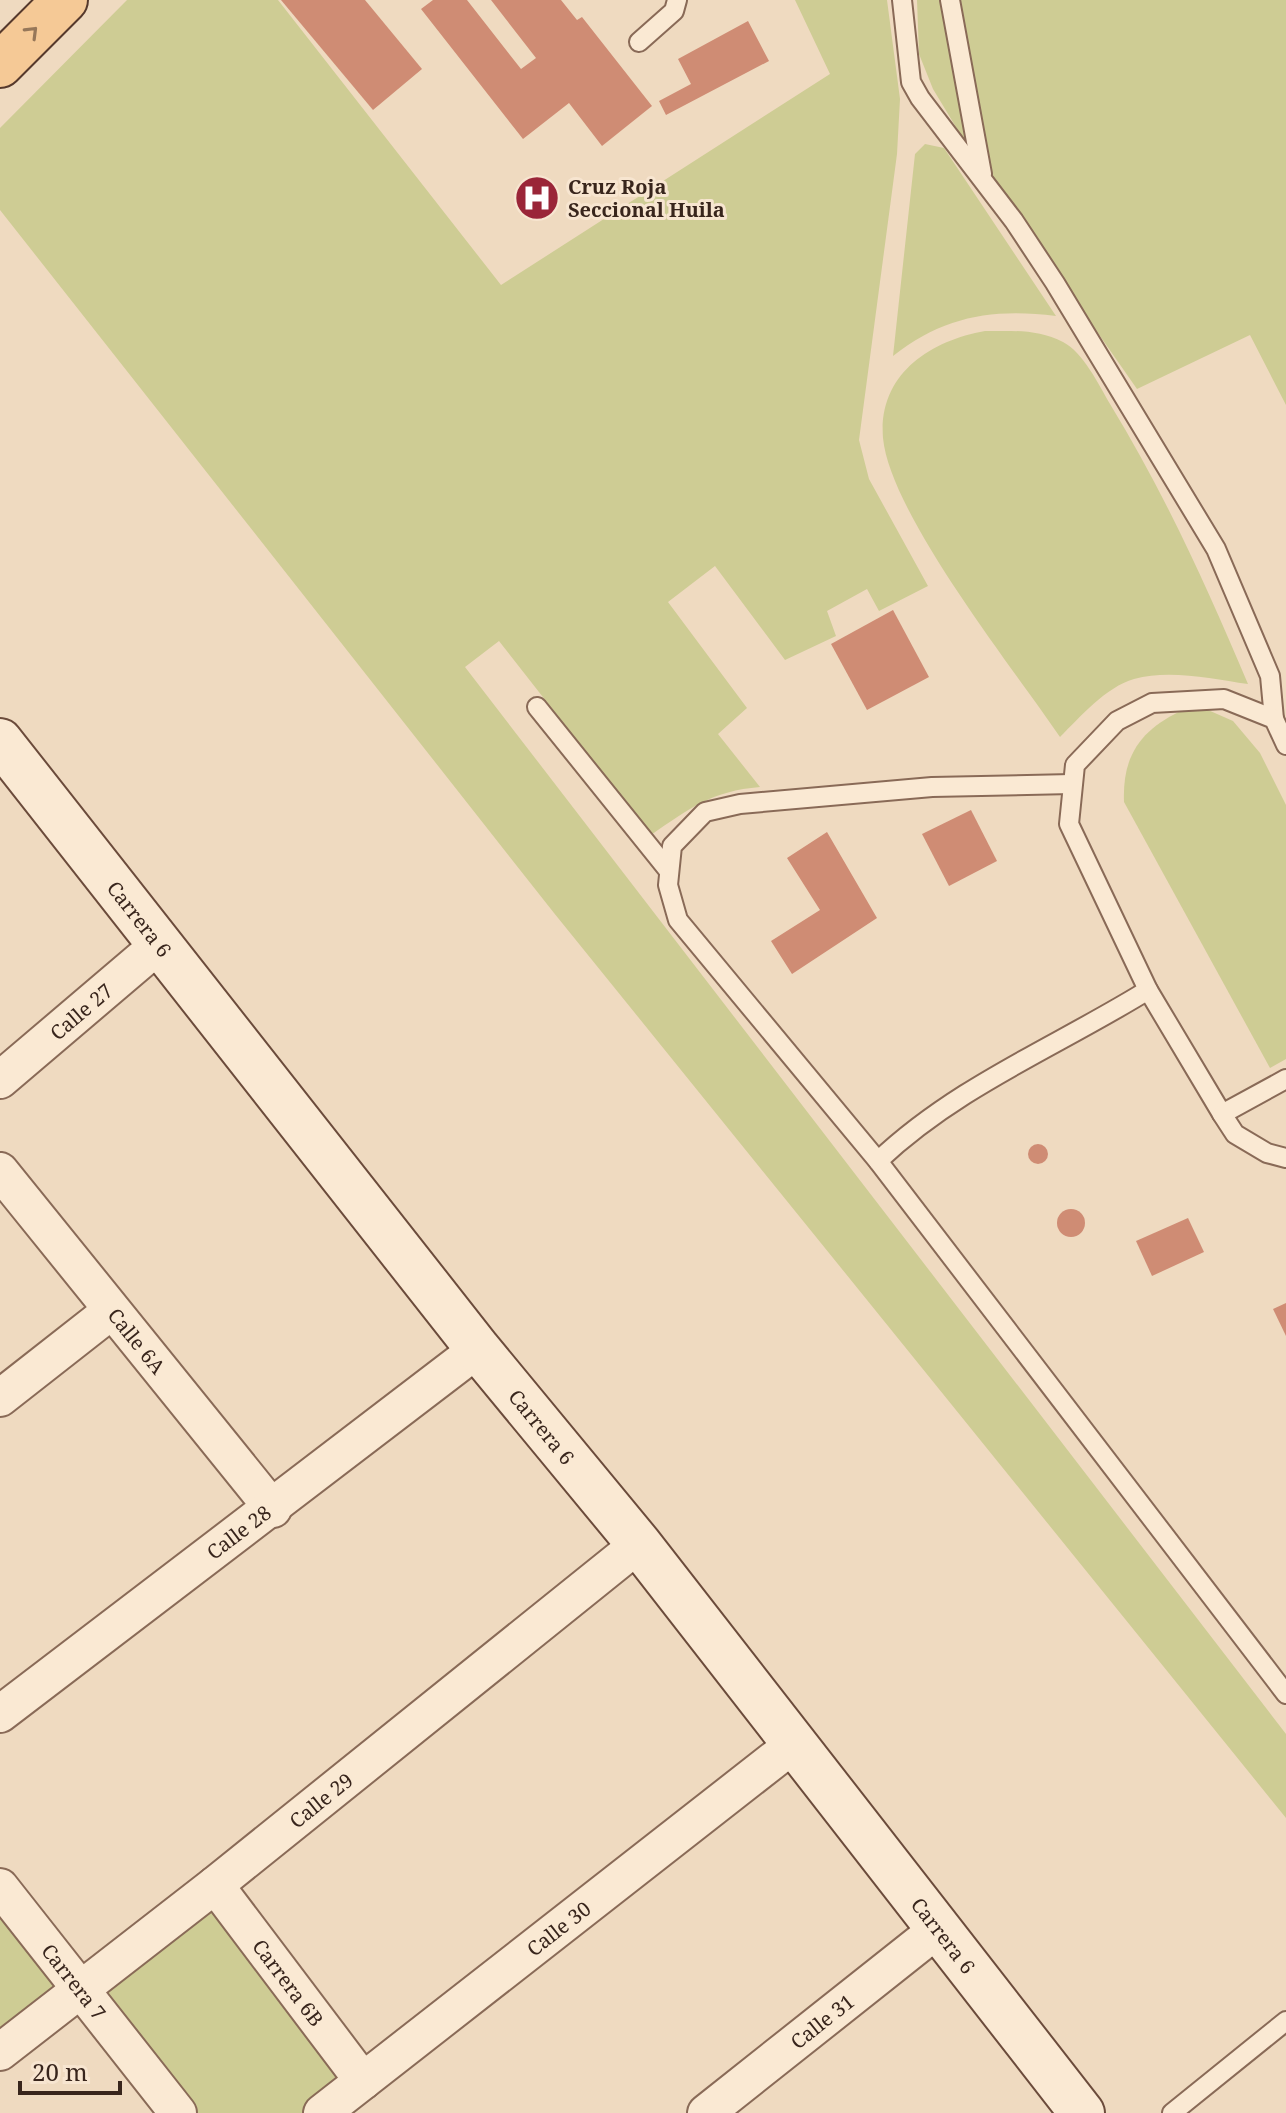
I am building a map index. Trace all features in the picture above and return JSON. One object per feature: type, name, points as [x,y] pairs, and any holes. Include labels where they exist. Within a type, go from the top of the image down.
[{"type":"main road","points":[[0,65],[65,0]]},
{"type":"street","name":"Carrera 6","points":[[0,741],[478,1349],[639,1544],[1082,2113]]},
{"type":"street","name":"Calle 27","points":[[0,1080],[161,943]]},
{"type":"street","name":"Calle 6A","points":[[0,1171],[273,1509]]},
{"type":"street","points":[[0,1398],[111,1311]]},
{"type":"street","name":"Calle 28","points":[[0,1714],[273,1509],[478,1349]]},
{"type":"street","name":"Calle 29","points":[[0,2052],[215,1885],[639,1544]]},
{"type":"street","name":"Calle 30","points":[[322,2113],[794,1744]]},
{"type":"street","name":"Carrera 6B","points":[[215,1885],[363,2081]]},
{"type":"street","name":"Carrera 7","points":[[0,1887],[178,2113]]},
{"type":"street","name":"Calle 31","points":[[706,2113],[938,1929]]},
{"type":"lane","points":[[639,42],[674,11],[677,0]]},
{"type":"lane","points":[[902,0],[911,82],[983,179],[1109,369],[1216,549],[1270,676],[1274,719],[1286,745]]},
{"type":"lane","points":[[950,0],[983,179]]},
{"type":"lane","points":[[1274,719],[1224,699],[1152,703],[1117,721],[1075,765],[1069,824],[1148,990],[1222,1114],[1235,1134],[1267,1153],[1286,1158]]},
{"type":"lane","points":[[537,707],[669,871]]},
{"type":"lane","points":[[1072,784],[932,787],[740,804],[705,812],[672,846],[668,885],[678,920],[878,1161],[1041,1378],[1285,1690]]},
{"type":"lane","points":[[878,1161],[904,1137],[968,1090],[1016,1061],[1089,1027],[1148,990]]},
{"type":"lane","points":[[1222,1114],[1286,1079]]},
{"type":"lane","points":[[1172,2113],[1286,2021]]},
{"type":"shaded area","points":[[127,0],[278,0],[501,285],[830,74],[795,0],[887,0],[900,99],[897,154],[859,440],[869,479],[928,586],[879,611],[867,589],[827,611],[836,636],[785,660],[715,566],[668,602],[747,708],[718,734],[760,787],[715,797],[690,809],[651,835],[499,641],[465,667],[1286,1734],[1286,1818],[554,913],[0,210],[0,128]]},
{"type":"shaded area","points":[[917,0],[1286,0],[1286,405],[1250,335],[1137,389],[968,147],[933,89],[919,54]]},
{"type":"shaded area","points":[[925,144],[944,148],[1056,316],[1011,313],[970,318],[931,332],[893,356],[915,154]]},
{"type":"shaded area","points":[[985,331],[1044,335],[1063,342],[1084,361],[1167,507],[1248,684],[1176,675],[1134,679],[1104,696],[1060,737],[930,548],[891,470],[883,438],[889,396],[898,379],[911,365],[945,343]]},
{"type":"shaded area","points":[[1185,709],[1208,710],[1233,721],[1260,753],[1286,805],[1286,1059],[1270,1068],[1124,802],[1127,769],[1138,744],[1157,725]]},
{"type":"shaded area","points":[[215,1885],[363,2081],[322,2113],[178,2113],[81,1990],[0,2052],[0,1887],[81,1989]]},
{"type":"building","points":[[281,0],[365,0],[422,69],[373,110]]},
{"type":"building","points":[[433,0],[467,0],[521,69],[536,58],[491,0],[561,0],[577,20],[582,17],[652,106],[602,146],[569,103],[523,139],[421,9]]},
{"type":"building","points":[[748,21],[769,61],[666,115],[659,101],[691,84],[678,59]]},
{"type":"building","points":[[893,610],[929,677],[867,710],[831,644]]},
{"type":"building","points":[[971,810],[997,861],[949,886],[922,834]]},
{"type":"building","points":[[827,832],[877,918],[792,974],[771,941],[820,910],[787,858]]},
{"type":"building","points":[[1038,1144],[1045,1147],[1048,1154],[1045,1161],[1038,1164],[1031,1161],[1028,1154],[1031,1147]]},
{"type":"building","points":[[1071,1209],[1081,1213],[1085,1223],[1081,1233],[1071,1237],[1061,1233],[1057,1223],[1061,1213]]},
{"type":"building","points":[[1188,1218],[1204,1252],[1152,1276],[1136,1241]]},
{"type":"building","points":[[1286,1303],[1286,1336],[1273,1309]]},
{"type":"place","name":"Cruz Roja Seccional Huila","points":[[537,198]]}]
